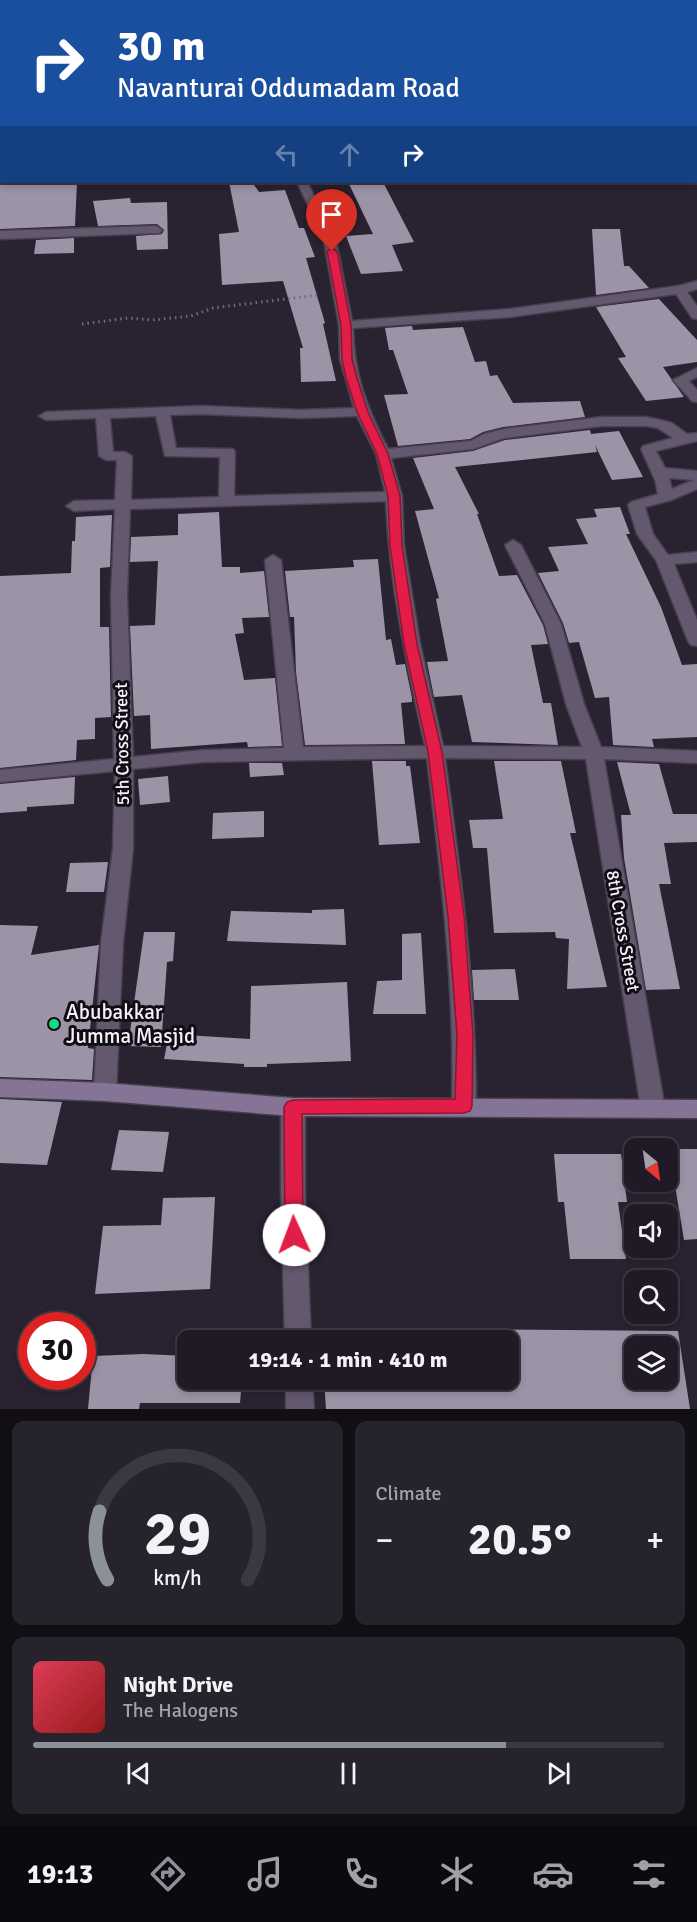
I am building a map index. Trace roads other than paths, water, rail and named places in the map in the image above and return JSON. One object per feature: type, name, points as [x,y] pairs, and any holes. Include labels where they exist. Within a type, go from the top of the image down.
[{"type":"main road","points":[[0,1088],[105,1092],[293,1107],[464,1106],[560,1110],[697,1108]]},
{"type":"street","points":[[302,183],[329,236],[346,325],[347,359],[362,412],[383,454],[394,496],[396,546],[411,644],[435,752],[456,916],[465,1035],[464,1106]]},
{"type":"street","points":[[0,235],[156,230]]},
{"type":"street","points":[[346,325],[510,313],[679,290],[697,285]]},
{"type":"street","points":[[679,290],[697,315]]},
{"type":"street","points":[[697,372],[680,380],[697,398]]},
{"type":"street","points":[[46,416],[103,416],[201,410],[301,414],[362,412]]},
{"type":"street","points":[[162,412],[170,453],[228,452],[226,502]]},
{"type":"street","name":"5th Cross Street","points":[[103,416],[106,456],[125,456],[119,596],[124,765],[123,848],[112,943],[105,1092]]},
{"type":"street","points":[[383,454],[480,444],[486,437],[512,432],[602,422],[660,424],[690,438]]},
{"type":"street","points":[[666,497],[663,480],[648,449],[690,438]]},
{"type":"street","points":[[659,472],[697,476]]},
{"type":"street","points":[[696,638],[664,560],[645,534],[636,505],[666,497],[697,484]]},
{"type":"street","points":[[74,506],[394,496]]},
{"type":"street","name":"8th Cross Street","points":[[513,545],[553,624],[575,704],[594,753],[653,1109]]},
{"type":"street","points":[[664,560],[697,557]]},
{"type":"street","points":[[273,560],[294,754]]},
{"type":"street","points":[[0,776],[203,756],[435,752],[594,753],[697,757]]},
{"type":"street","points":[[293,1107],[298,1330]]},
{"type":"street","points":[[299,1390],[300,1409]]},
{"type":"place","name":"Abubakkar Jumma Masjid","points":[[54,1024]]}]
